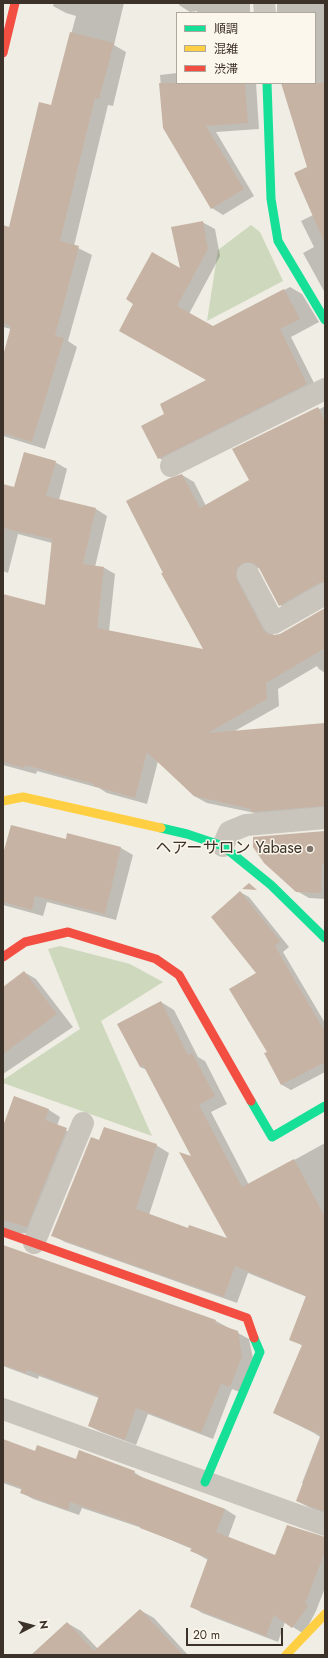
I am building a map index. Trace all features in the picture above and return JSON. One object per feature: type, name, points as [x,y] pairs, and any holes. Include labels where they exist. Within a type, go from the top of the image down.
[{"type":"street","points":[[3,54],[15,3]]},
{"type":"street","points":[[267,84],[271,199],[278,241],[325,320]]},
{"type":"street","points":[[170,466],[325,389]]},
{"type":"street","points":[[248,574],[274,622],[325,594]]},
{"type":"street","points":[[3,801],[23,797],[187,834],[223,846],[271,885],[325,938]]},
{"type":"street","points":[[223,846],[229,832],[246,825],[325,818]]},
{"type":"street","points":[[3,957],[25,942],[68,932],[156,959],[179,975],[272,1136],[325,1106]]},
{"type":"street","points":[[34,1243],[83,1123]]},
{"type":"street","points":[[3,1232],[246,1318],[260,1352],[205,1482]]},
{"type":"street","points":[[3,1409],[325,1526]]},
{"type":"street","points":[[286,1655],[325,1614]]},
{"type":"green space","points":[[251,225],[260,232],[283,281],[207,321],[218,250]]},
{"type":"green space","points":[[60,946],[130,964],[163,982],[101,1021],[152,1136],[3,1083],[3,1080],[80,1029],[48,949]]},
{"type":"building","points":[[70,32],[114,43],[99,99],[95,98],[60,241],[79,246],[55,336],[64,338],[32,442],[3,433],[3,356],[11,326],[3,323],[3,225],[9,227],[39,102],[51,105]]},
{"type":"building","points":[[159,83],[245,84],[248,123],[206,126],[244,189],[211,209],[163,128]]},
{"type":"building","points":[[325,83],[325,244],[294,173],[307,167],[281,84]]},
{"type":"building","points":[[203,221],[208,249],[177,306],[213,326],[284,289],[300,319],[280,329],[307,384],[158,459],[141,426],[164,414],[160,404],[206,380],[119,331],[133,304],[126,299],[152,252],[180,268],[171,227]]},
{"type":"building","points":[[318,407],[325,422],[325,582],[319,583],[279,606],[259,568],[255,564],[249,562],[243,563],[237,568],[236,574],[237,580],[263,629],[268,634],[280,634],[325,608],[325,648],[266,683],[267,699],[208,733],[325,723],[325,806],[251,812],[251,809],[194,796],[147,752],[135,798],[94,786],[94,784],[25,765],[24,768],[3,762],[3,594],[45,605],[52,539],[3,528],[3,484],[14,487],[24,452],[56,461],[46,496],[96,508],[83,564],[104,567],[97,628],[203,649],[161,573],[163,573],[126,501],[170,478],[182,474],[200,508],[249,480],[232,449]]},
{"type":"building","points":[[11,825],[66,839],[67,833],[121,847],[105,914],[35,896],[32,910],[3,902],[3,854]]},
{"type":"building","points":[[325,831],[325,864],[322,864],[321,893],[296,892],[264,863],[253,847],[253,837]]},
{"type":"building","points":[[249,883],[257,890],[242,889]]},
{"type":"building","points":[[240,891],[280,941],[275,946],[325,1032],[325,1062],[281,1085],[264,1053],[267,1052],[229,989],[256,973],[211,917]]},
{"type":"building","points":[[24,971],[57,1014],[3,1054],[3,987]]},
{"type":"building","points":[[161,1001],[188,1055],[192,1053],[215,1096],[199,1105],[242,1187],[294,1159],[325,1217],[325,1512],[296,1501],[321,1435],[273,1413],[302,1345],[289,1340],[306,1296],[235,1266],[224,1297],[51,1236],[91,1137],[99,1140],[104,1127],[157,1144],[136,1209],[188,1228],[189,1225],[227,1238],[179,1152],[191,1156],[143,1065],[140,1067],[117,1024]]},
{"type":"building","points":[[14,1096],[49,1109],[45,1120],[67,1128],[27,1227],[3,1220],[3,1126]]},
{"type":"building","points":[[3,1245],[216,1320],[215,1323],[238,1331],[242,1356],[230,1387],[221,1384],[201,1433],[136,1408],[125,1440],[88,1426],[99,1396],[27,1370],[26,1373],[3,1365]]},
{"type":"building","points":[[3,1439],[35,1451],[37,1445],[76,1459],[79,1450],[135,1471],[134,1474],[225,1509],[216,1532],[275,1555],[287,1525],[325,1537],[325,1551],[305,1604],[308,1606],[292,1628],[274,1615],[266,1636],[190,1607],[208,1558],[190,1551],[192,1548],[140,1528],[140,1526],[70,1502],[68,1510],[20,1493],[22,1488],[3,1481]]},
{"type":"building","points":[[140,1609],[183,1655],[31,1655],[67,1622],[94,1651]]},
{"type":"traffic: fast","points":[[267,84],[271,199],[278,241],[325,320]]},
{"type":"traffic: fast","points":[[161,828],[187,834],[223,846],[271,885],[325,938]]},
{"type":"traffic: fast","points":[[251,1101],[272,1137],[325,1106]]},
{"type":"traffic: fast","points":[[205,1482],[260,1352],[254,1338]]},
{"type":"traffic: slow","points":[[3,801],[23,797],[161,828]]},
{"type":"traffic: slow","points":[[286,1655],[325,1614]]},
{"type":"traffic: jam","points":[[3,53],[15,3]]},
{"type":"traffic: jam","points":[[3,957],[25,942],[68,932],[156,959],[179,975],[251,1101]]},
{"type":"traffic: jam","points":[[3,1232],[247,1318],[254,1338]]},
{"type":"place","name":"ヘアーサロン Yabase","points":[[310,849]]}]
